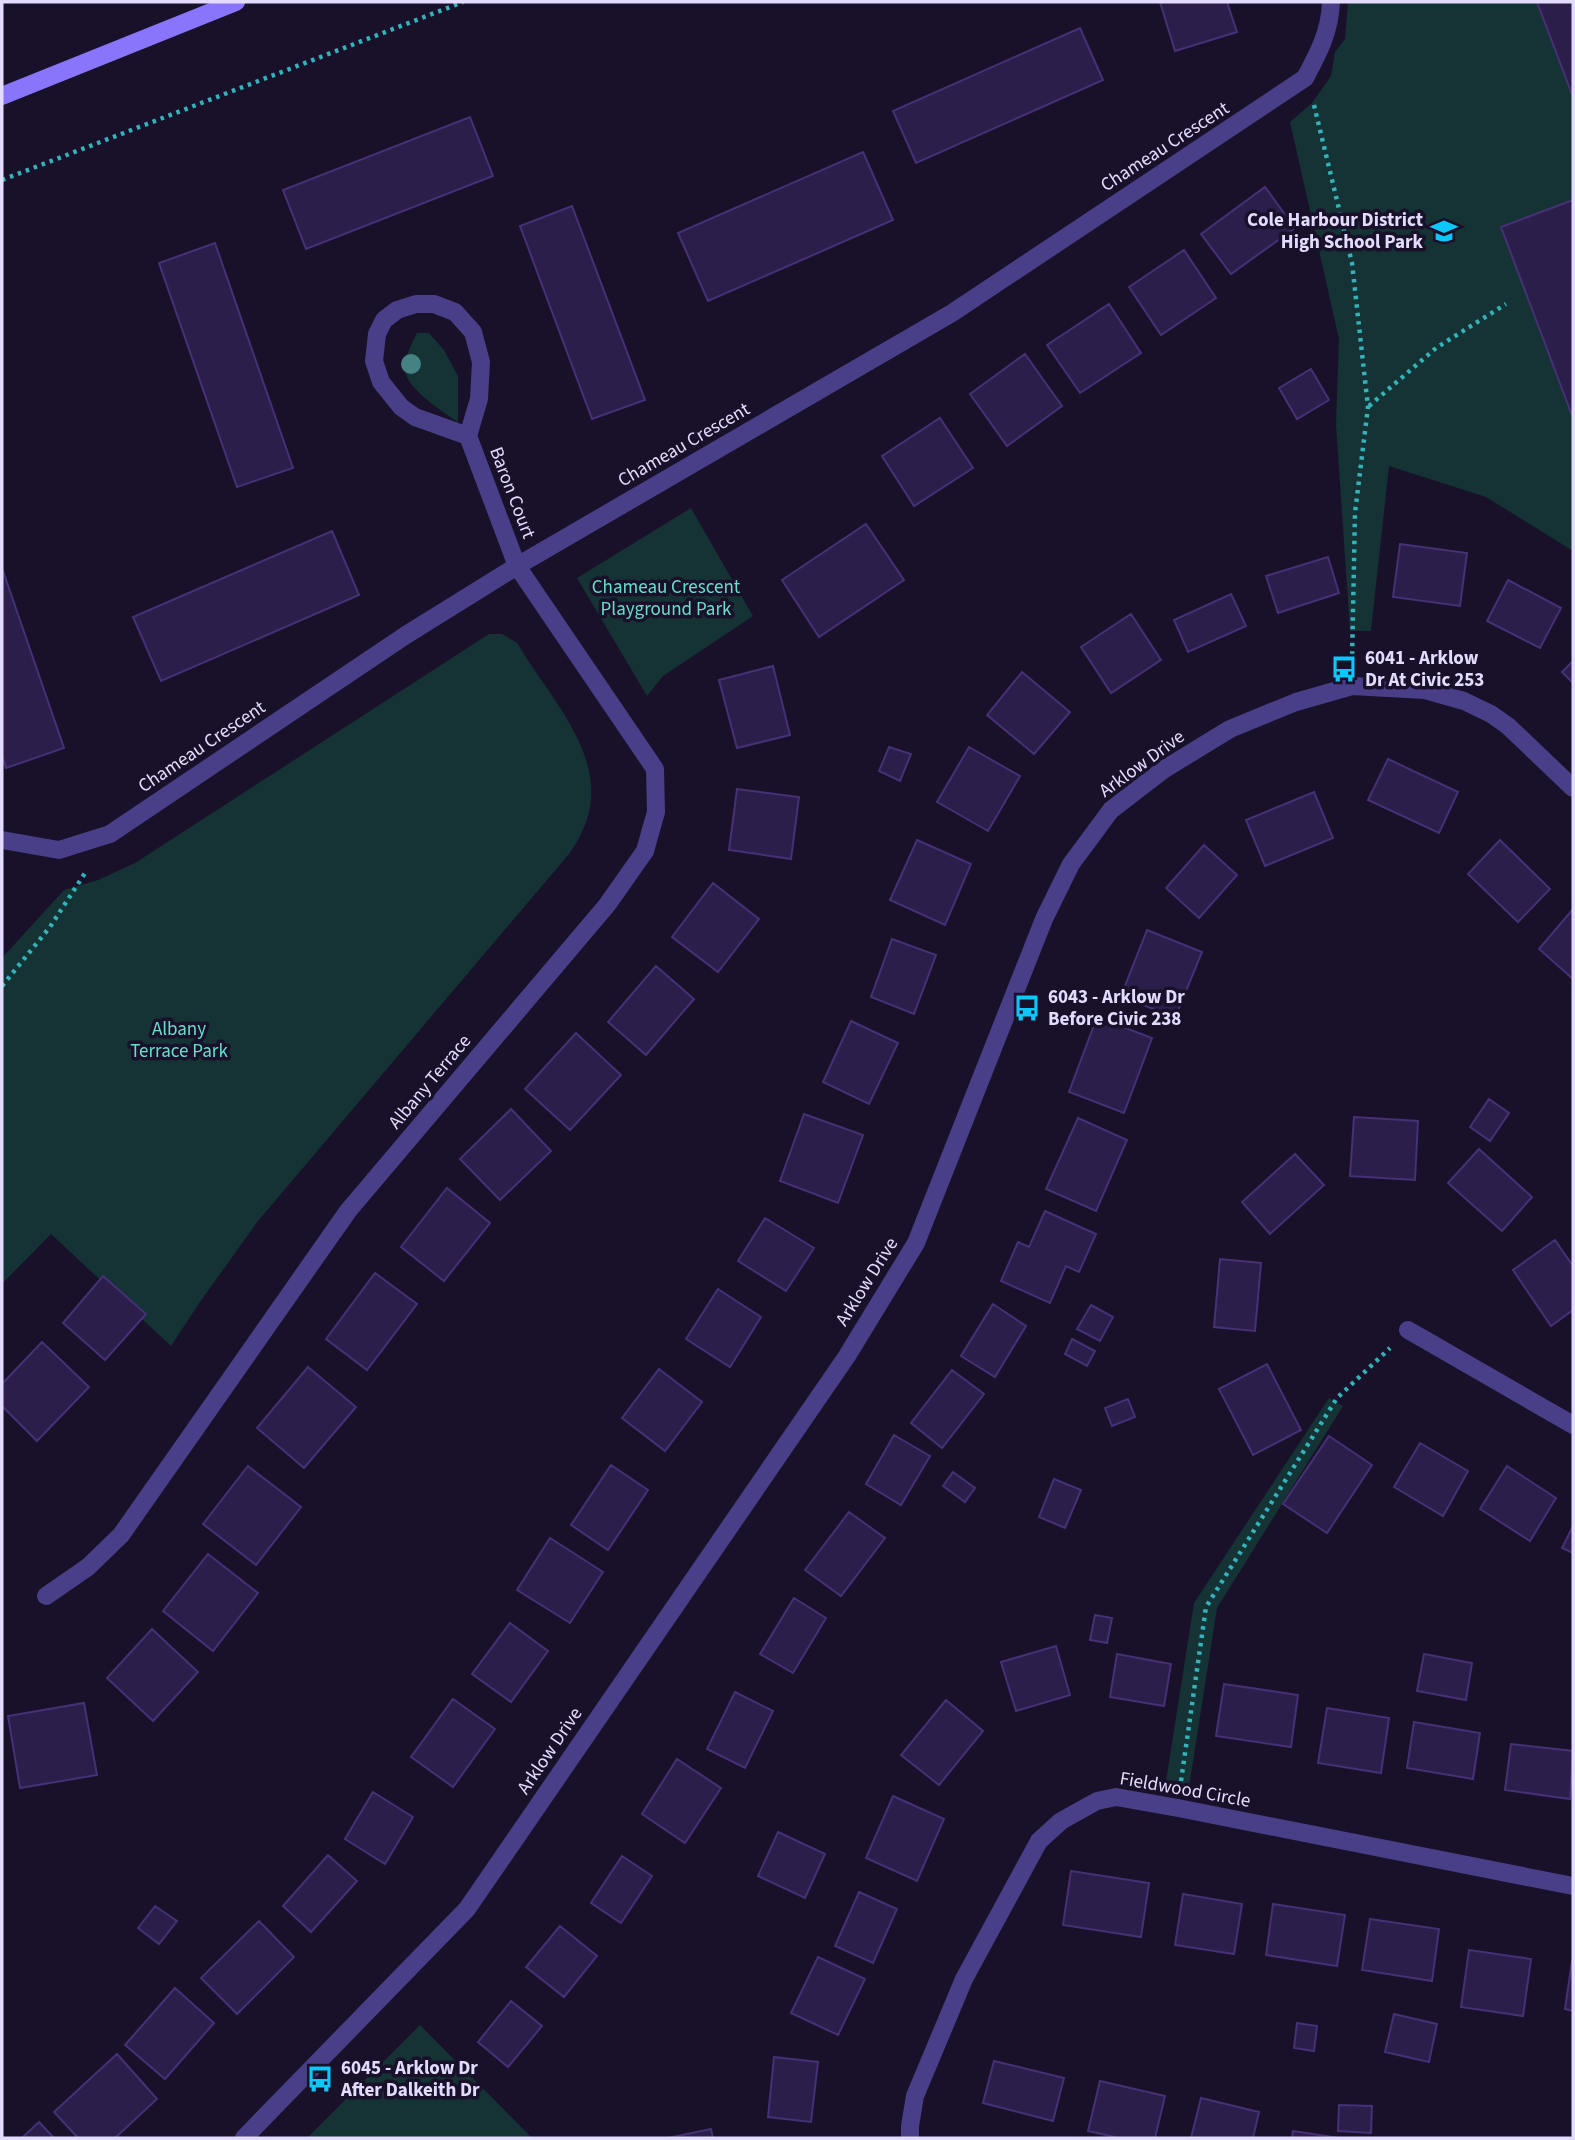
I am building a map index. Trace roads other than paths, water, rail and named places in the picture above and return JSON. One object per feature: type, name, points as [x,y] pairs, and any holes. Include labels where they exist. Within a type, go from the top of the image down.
[{"type":"main road","points":[[2,96],[236,2]]},
{"type":"street","name":"Chameau Crescent","points":[[2,840],[59,850],[110,834],[406,635],[517,566],[951,313],[1306,78],[1324,43],[1331,2]]},
{"type":"street","name":"Baron Court","points":[[468,436],[415,416],[401,407],[382,382],[374,361],[377,334],[384,320],[397,310],[416,304],[434,304],[455,312],[473,332],[481,362],[479,399],[468,436],[517,566]]},
{"type":"street","name":"Albany Terrace","points":[[46,1596],[88,1567],[121,1535],[348,1210],[607,905],[645,851],[656,812],[655,769],[517,566]]},
{"type":"street","name":"Arklow Drive","points":[[244,2138],[467,1909],[846,1356],[916,1243],[1044,919],[1071,864],[1111,810],[1163,770],[1230,729],[1296,702],[1352,686],[1426,690],[1464,701],[1508,726],[1573,788]]},
{"type":"street","points":[[1408,1331],[1573,1425]]},
{"type":"street","name":"Fieldwood Circle","points":[[910,2138],[915,2096],[964,1979],[1039,1841],[1061,1821],[1097,1801],[1115,1797],[1178,1808],[1573,1886]]},
{"type":"place","name":"Cole Harbour District High School Park","points":[[1444,231]]},
{"type":"place","name":"6041 - Arklow Dr At Civic 253","points":[[1344,669]]},
{"type":"place","name":"6043 - Arklow Dr Before Civic 238","points":[[1027,1008]]},
{"type":"place","name":"6045 - Arklow Dr After Dalkeith Dr","points":[[320,2079]]},
{"type":"park label","name":"Chameau Crescent Playground Park","points":[[666,598]]},
{"type":"park label","name":"Albany Terrace Park","points":[[179,1040]]}]
